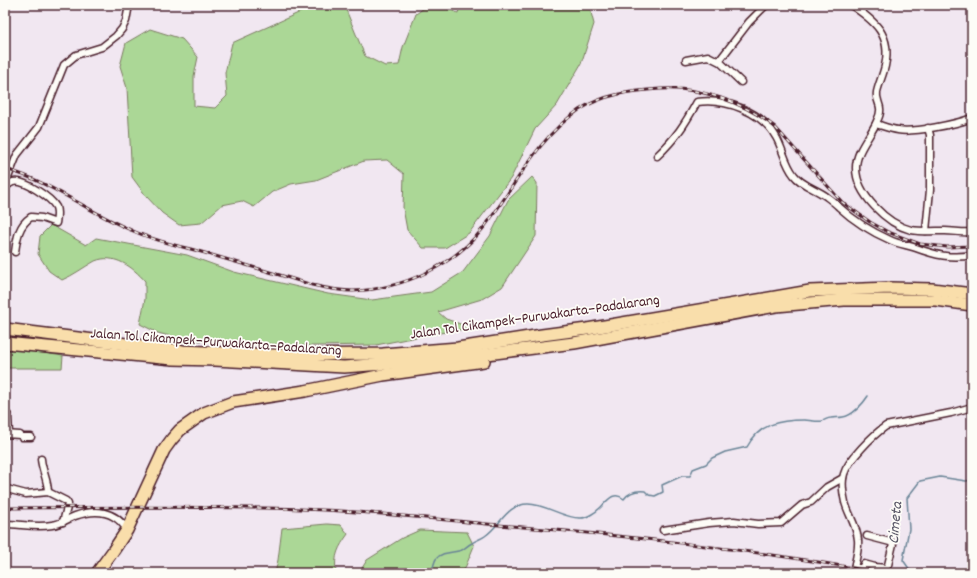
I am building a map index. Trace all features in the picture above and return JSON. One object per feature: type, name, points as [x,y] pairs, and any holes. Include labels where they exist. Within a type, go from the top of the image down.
[{"type":"highway","name":"Jalan Tol Cikampek–Purwakarta–Padalarang","points":[[5,329],[183,351],[270,355],[383,354],[458,348],[586,329],[810,291],[897,288],[932,289],[972,294]]},
{"type":"highway","name":"Jalan Tol Cikampek–Purwakarta–Padalarang","points":[[5,343],[173,359],[344,367],[448,359],[574,343],[776,306],[844,300],[936,300],[972,305]]},
{"type":"highway","points":[[96,573],[113,551],[126,530],[164,450],[180,430],[204,413],[233,402],[305,391],[383,375],[493,360],[526,348]]},
{"type":"street","points":[[5,186],[17,155],[39,127],[64,65],[76,55],[102,47],[116,36],[122,30],[126,21],[129,5]]},
{"type":"street","points":[[718,61],[749,22],[766,5]]},
{"type":"street","points":[[851,5],[866,16],[879,29],[886,39],[887,53],[877,95],[881,110],[876,124],[864,143],[856,167],[864,192],[876,208],[898,225],[912,230],[963,233],[972,232]]},
{"type":"street","points":[[686,60],[708,56],[718,61],[741,82]]},
{"type":"street","points":[[657,156],[682,130],[697,102],[718,102],[744,110],[762,121],[774,134],[781,146],[786,161],[798,180],[827,196],[839,208],[874,232],[890,240],[929,254],[952,257],[972,255]]},
{"type":"street","points":[[876,124],[899,130],[928,128],[960,122],[972,118]]},
{"type":"street","points":[[926,231],[930,190],[930,136],[928,128]]},
{"type":"street","points":[[5,186],[13,182],[20,182],[28,185],[46,196],[55,206],[58,214],[56,223],[42,218],[31,217],[23,223],[15,252]]},
{"type":"street","points":[[867,536],[893,544],[886,568],[864,564],[862,568],[854,570],[858,540],[845,502],[843,488],[843,478],[848,465],[877,432],[886,426],[951,413],[972,407]]},
{"type":"street","points":[[8,415],[7,434],[31,437]]},
{"type":"street","points":[[41,459],[42,470],[48,483],[48,492]]},
{"type":"street","points":[[663,530],[734,521],[758,524],[781,523],[802,505],[811,502],[827,487],[843,478]]},
{"type":"street","points":[[6,488],[26,494],[48,492],[66,501],[68,504],[63,522]]},
{"type":"street","points":[[5,524],[51,525],[63,522],[84,513],[102,511],[113,515],[122,523],[126,530]]},
{"type":"green space","points":[[316,5],[344,5],[365,56],[385,66],[399,65],[403,47],[416,14],[428,5],[439,5],[458,13],[460,5],[589,5],[594,24],[581,64],[557,105],[535,129],[511,178],[469,233],[445,248],[423,248],[407,230],[403,208],[404,174],[387,160],[364,161],[316,180],[291,184],[272,192],[254,207],[242,201],[222,205],[201,223],[179,225],[162,213],[146,196],[132,177],[127,88],[120,66],[126,43],[150,29],[182,39],[198,57],[194,76],[194,106],[215,108],[227,96],[225,73],[232,43]]},
{"type":"green space","points":[[532,177],[537,183],[536,236],[502,287],[482,299],[438,312],[446,319],[472,328],[376,345],[311,346],[185,340],[158,333],[140,324],[145,299],[145,281],[129,266],[116,260],[102,259],[95,261],[62,280],[49,271],[38,254],[40,236],[51,225],[86,245],[96,238],[187,255],[234,272],[328,294],[372,300],[431,292],[463,272],[490,236],[508,200]]},
{"type":"green space","points":[[5,347],[63,356],[62,368],[5,368]]},
{"type":"green space","points":[[327,524],[341,525],[348,534],[336,556],[336,573],[275,573],[282,528]]},
{"type":"green space","points":[[420,530],[467,532],[474,546],[463,573],[359,573],[367,560],[402,538]]},
{"type":"waterway","points":[[431,573],[435,560],[439,556],[445,553],[462,550],[483,537],[490,532],[509,511],[521,505],[528,504],[541,506],[568,516],[581,518],[594,513],[614,496],[624,499],[630,493],[636,491],[645,491],[649,495],[655,496],[663,492],[662,485],[682,476],[690,476],[693,469],[706,464],[712,458],[725,452],[747,447],[757,433],[764,428],[778,422],[804,420],[823,421],[830,418],[846,416],[857,409],[868,396]]},
{"type":"waterway","name":"Cimeta","points":[[910,573],[910,570],[903,560],[909,529],[907,498],[920,481],[940,477],[966,481],[972,480]]},
{"type":"railway","points":[[5,169],[38,181],[115,223],[139,234],[312,285],[348,291],[372,289],[390,286],[426,273],[443,264],[458,253],[485,226],[538,149],[550,135],[579,110],[598,100],[628,92],[660,89],[690,90],[721,98],[763,118],[775,127],[842,202],[870,222],[888,232],[920,244],[947,247],[972,246]]},
{"type":"railway","points":[[5,508],[227,507],[350,512],[690,544],[833,564],[880,573]]}]
